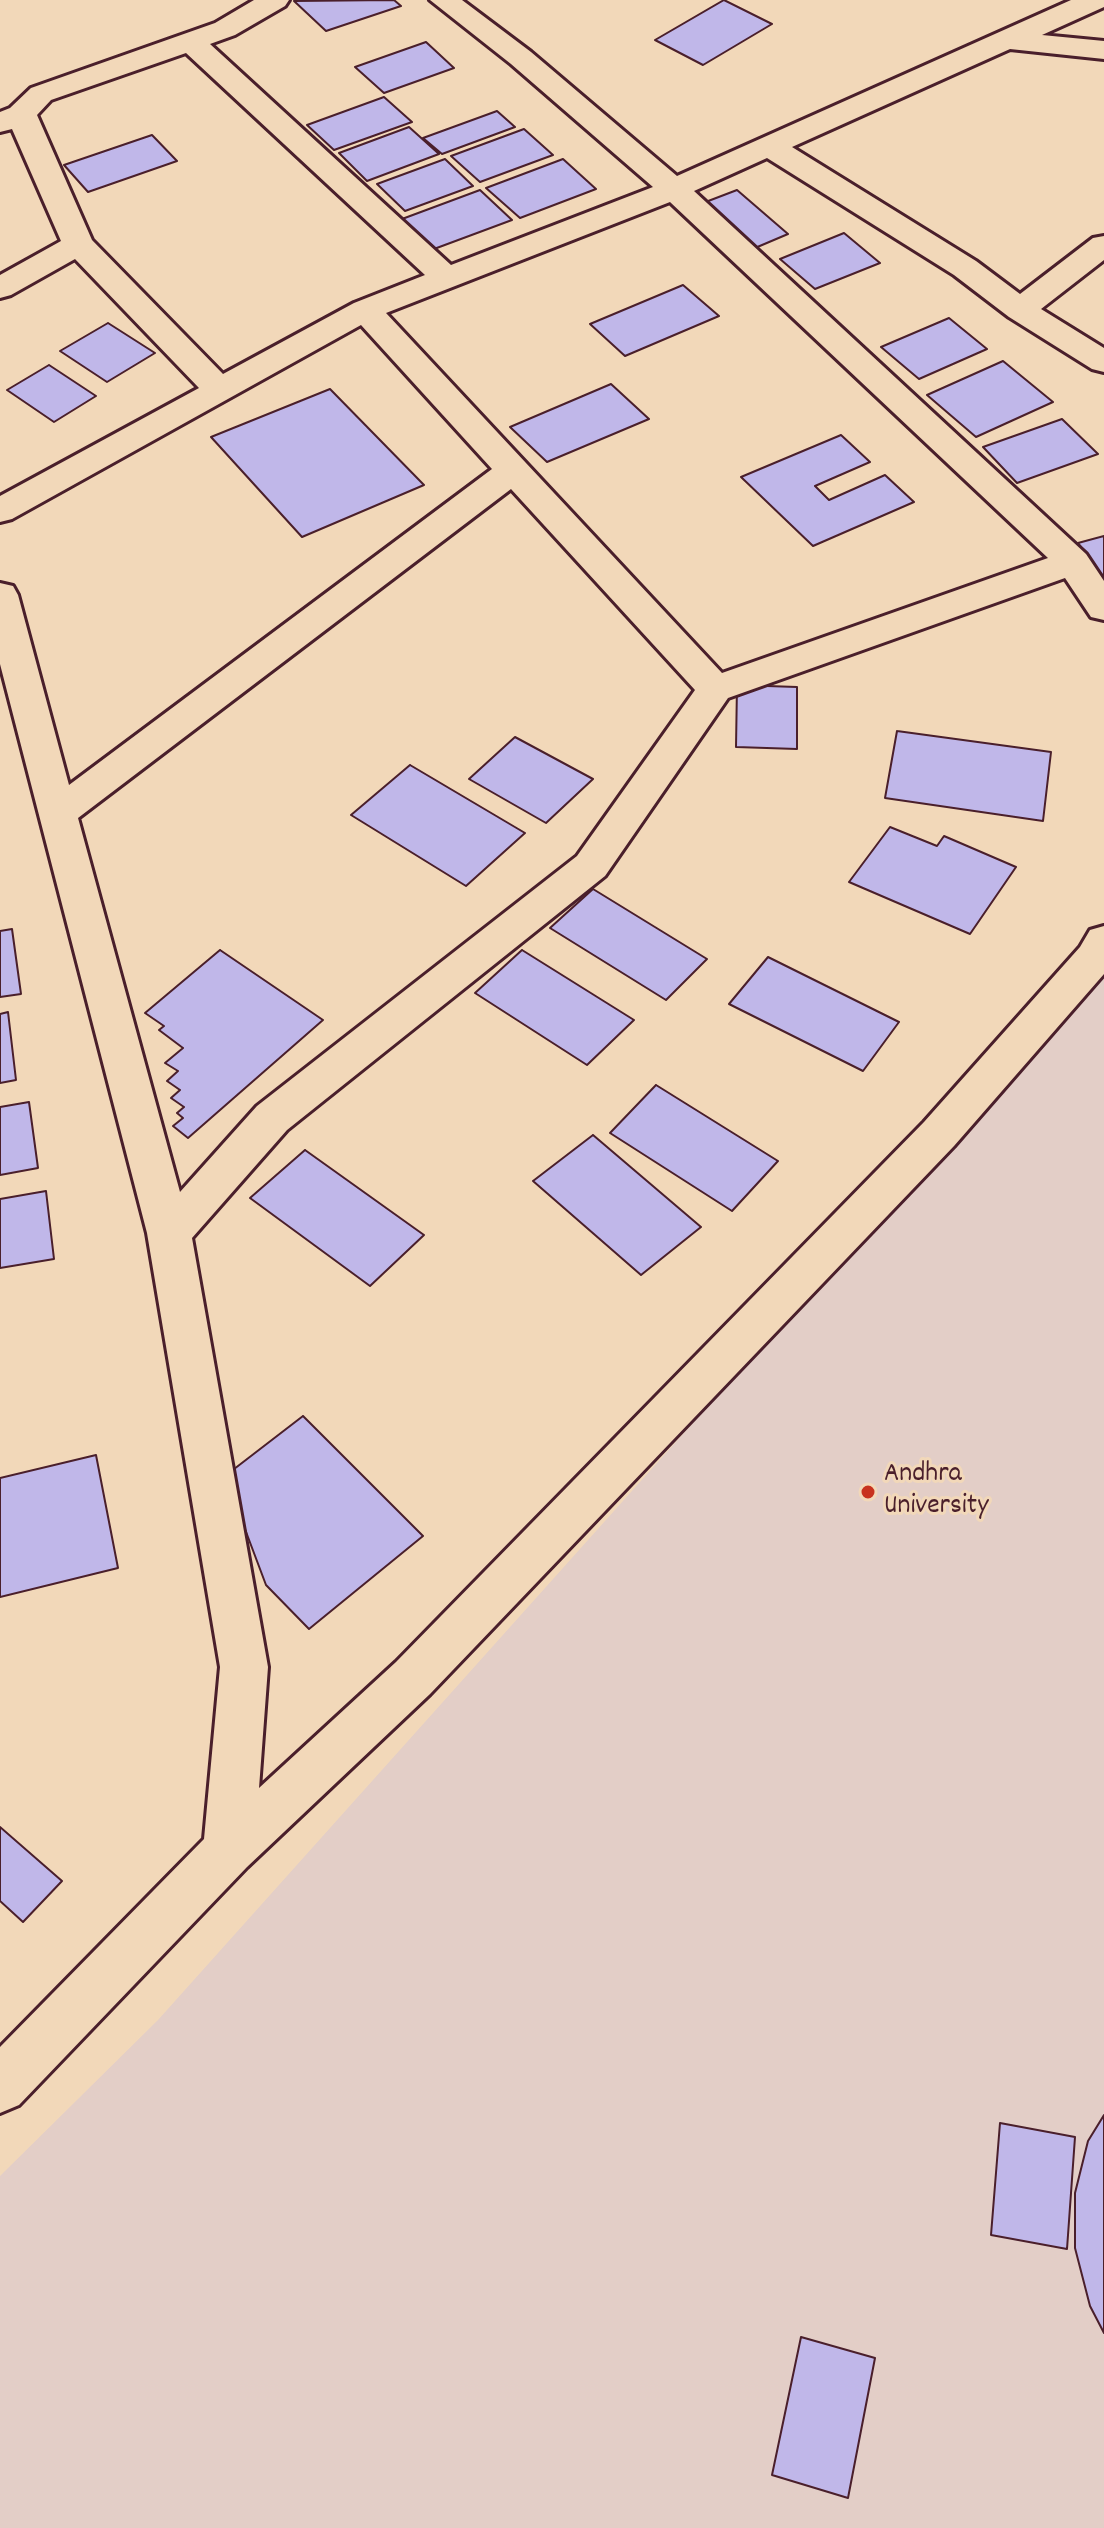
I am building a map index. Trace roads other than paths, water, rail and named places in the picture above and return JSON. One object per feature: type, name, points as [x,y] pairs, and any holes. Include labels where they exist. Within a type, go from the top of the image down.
[{"type":"street","points":[[220,390],[78,244],[10,119],[41,94],[225,29],[275,0]]},
{"type":"street","points":[[444,0],[521,58],[674,189],[1073,562],[1104,608]]},
{"type":"street","points":[[0,511],[365,310],[674,189],[1095,0]]},
{"type":"street","points":[[1008,40],[1104,50]]},
{"type":"street","points":[[190,41],[447,278]]},
{"type":"street","points":[[767,145],[965,268],[1020,310],[1104,362]]},
{"type":"street","points":[[0,288],[78,244]]},
{"type":"street","points":[[1020,310],[1104,245]]},
{"type":"street","points":[[365,310],[715,689]]},
{"type":"street","points":[[58,813],[514,469]]},
{"type":"street","points":[[169,1233],[272,1118],[591,866],[715,689],[1073,562]]},
{"type":"street","points":[[0,595],[169,1233],[244,1667],[229,1850]]},
{"type":"street","points":[[0,2086],[229,1850],[413,1678],[917,1157],[1075,981],[1104,941]]},
{"type":"place","name":"Andhra University","points":[[868,1492]]}]
